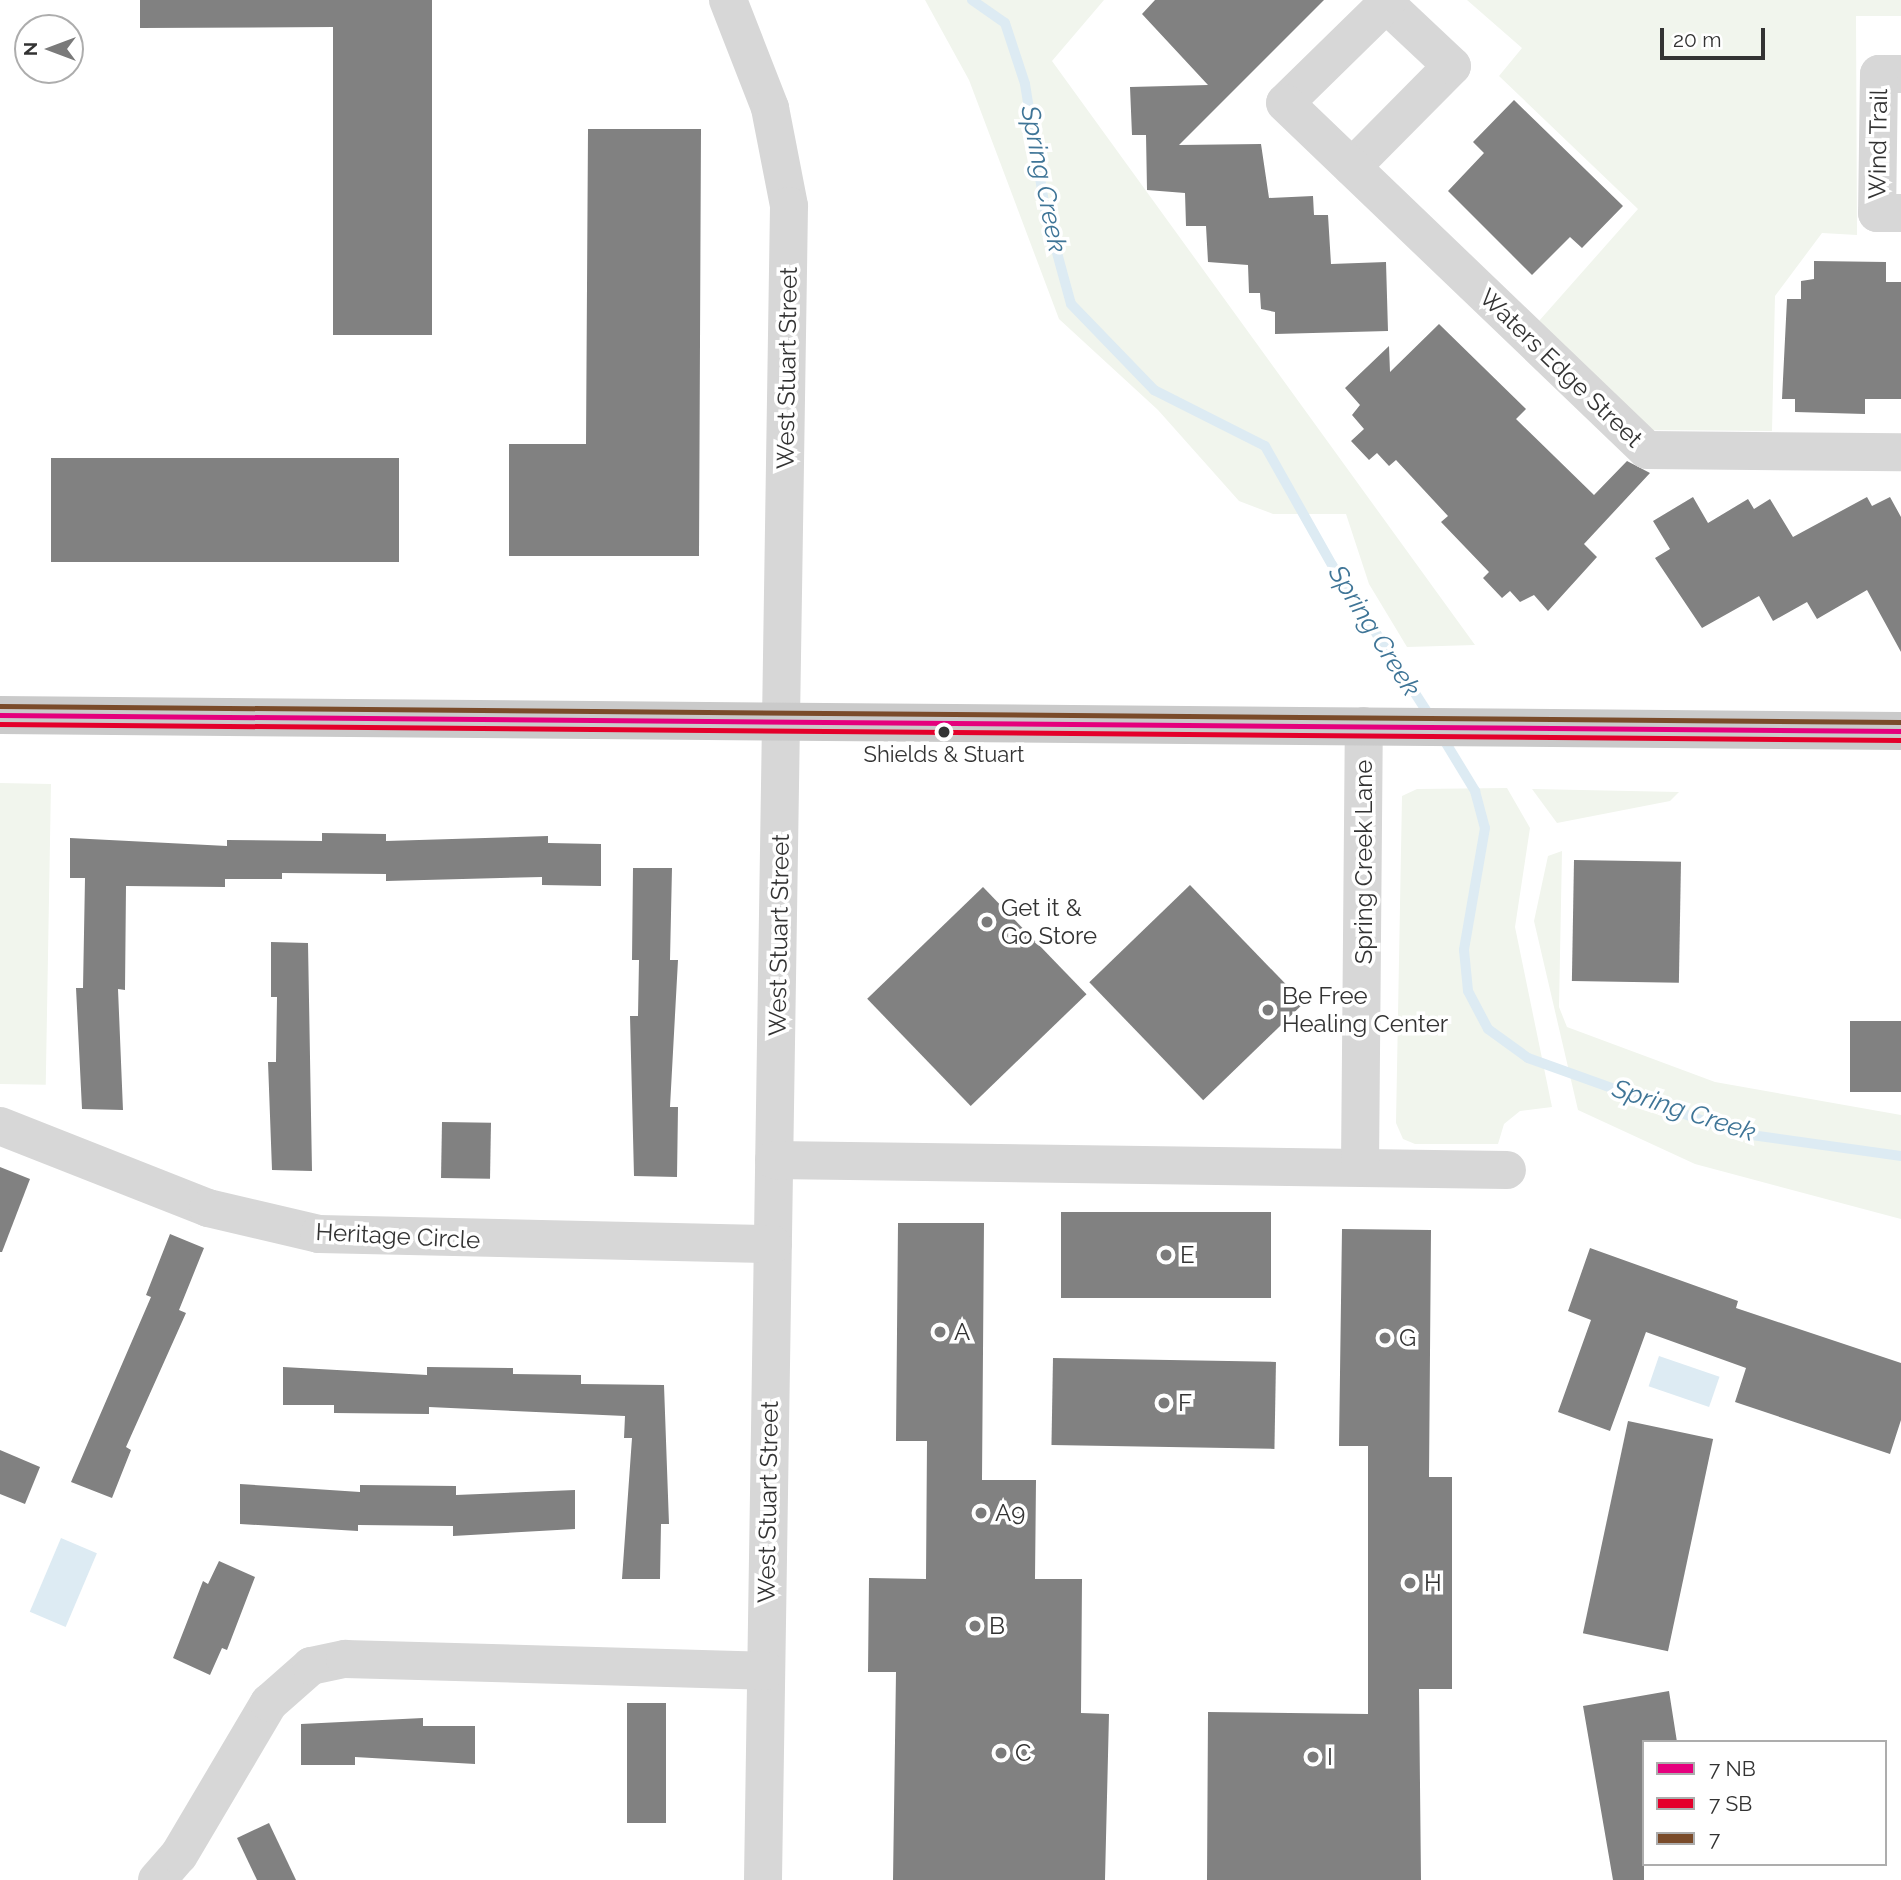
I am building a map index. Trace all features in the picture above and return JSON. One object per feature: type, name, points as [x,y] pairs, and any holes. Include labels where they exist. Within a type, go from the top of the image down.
[{"type":"main road","points":[[0,715],[1901,731]]},
{"type":"street","name":"West Stuart Street","points":[[728,0],[770,108],[789,206],[763,1880]]},
{"type":"street","name":"Wind Trail","points":[[1901,74],[1879,74],[1877,213],[1901,214]]},
{"type":"street","name":"Waters Edge Street","points":[[1352,167],[1647,450],[1901,452]]},
{"type":"street","name":"Spring Creek Lane","points":[[1360,1167],[1364,726]]},
{"type":"street","name":"Heritage Circle","points":[[0,1126],[208,1208],[319,1234],[773,1244]]},
{"type":"street","points":[[774,1160],[1507,1170]]},
{"type":"street","points":[[157,1880],[179,1855],[270,1703],[311,1666],[345,1660],[766,1671]]},
{"type":"shaded area","points":[[925,0],[1104,0],[1052,61],[1475,645],[1407,647],[1369,584],[1346,514],[1273,514],[1239,501],[1158,410],[1059,319],[969,80]]},
{"type":"shaded area","points":[[1467,0],[1901,0],[1901,16],[1856,16],[1857,235],[1822,233],[1775,296],[1772,431],[1647,430],[1539,321],[1638,209],[1499,76],[1522,48]]},
{"type":"shaded area","points":[[0,783],[51,784],[46,1085],[0,1084]]},
{"type":"shaded area","points":[[1507,788],[1530,828],[1515,927],[1552,1107],[1520,1111],[1504,1124],[1498,1144],[1415,1144],[1403,1139],[1396,1123],[1402,796],[1417,789]]},
{"type":"shaded area","points":[[1532,789],[1679,792],[1670,801],[1557,823]]},
{"type":"shaded area","points":[[1562,851],[1559,1007],[1567,1027],[1715,1082],[1901,1115],[1901,1219],[1695,1164],[1578,1110],[1534,921],[1548,856]]},
{"type":"shaded area","points":[[1659,1356],[1720,1377],[1709,1407],[1649,1386]]},
{"type":"shaded area","points":[[61,1538],[97,1553],[66,1627],[30,1612]]},
{"type":"building","points":[[140,0],[432,0],[432,335],[333,335],[333,27],[140,28]]},
{"type":"building","points":[[1155,0],[1324,0],[1179,145],[1261,144],[1269,198],[1313,196],[1314,215],[1328,215],[1331,264],[1386,262],[1388,331],[1275,334],[1275,312],[1261,309],[1260,293],[1249,293],[1248,265],[1208,262],[1206,226],[1186,226],[1185,193],[1147,190],[1146,135],[1132,135],[1130,87],[1208,85],[1142,14]]},
{"type":"building","points":[[1514,100],[1623,206],[1582,248],[1570,237],[1532,275],[1448,191],[1484,153],[1473,142]]},
{"type":"building","points":[[588,129],[701,129],[699,556],[509,556],[509,444],[586,444]]},
{"type":"building","points":[[1814,261],[1886,262],[1886,282],[1901,282],[1901,399],[1865,399],[1865,414],[1795,412],[1795,399],[1782,399],[1787,299],[1801,299],[1801,281],[1814,279]]},
{"type":"building","points":[[1439,324],[1526,409],[1516,419],[1594,495],[1627,461],[1650,473],[1584,544],[1597,557],[1548,611],[1534,595],[1520,602],[1510,591],[1502,598],[1483,578],[1489,572],[1441,522],[1448,516],[1396,460],[1389,466],[1377,453],[1369,460],[1351,441],[1364,429],[1352,415],[1360,405],[1345,388],[1389,346],[1390,372]]},
{"type":"building","points":[[51,458],[399,458],[399,562],[51,562]]},
{"type":"building","points":[[1693,497],[1708,523],[1748,499],[1754,509],[1770,499],[1793,537],[1867,497],[1872,506],[1890,497],[1901,517],[1901,652],[1867,590],[1817,619],[1807,602],[1773,621],[1759,596],[1702,628],[1655,558],[1670,549],[1653,521]]},
{"type":"building","points":[[322,833],[386,834],[386,841],[548,836],[548,843],[601,844],[601,886],[542,885],[542,877],[386,881],[386,874],[282,873],[282,879],[225,879],[225,887],[126,886],[125,990],[118,989],[123,1110],[82,1109],[76,988],[83,988],[85,878],[70,878],[70,838],[227,846],[227,840],[322,841]]},
{"type":"building","points":[[1574,860],[1681,862],[1679,983],[1572,981]]},
{"type":"building","points":[[633,868],[672,868],[670,960],[678,960],[670,1107],[678,1107],[677,1177],[634,1176],[630,1016],[638,1016],[639,960],[632,960]]},
{"type":"building","points":[[1190,885],[1304,1003],[1203,1100],[1089,982]]},
{"type":"building","points":[[983,887],[1087,994],[971,1106],[867,999]]},
{"type":"building","points":[[271,942],[308,943],[312,1171],[272,1170],[268,1062],[276,1062],[277,997],[271,997]]},
{"type":"building","points":[[1850,1021],[1901,1021],[1901,1092],[1850,1092]]},
{"type":"building","points":[[442,1122],[491,1123],[490,1179],[441,1178]]},
{"type":"building","points":[[0,1167],[30,1179],[2,1252],[0,1252]]},
{"type":"building","name":"E","points":[[1061,1212],[1271,1212],[1271,1298],[1061,1298]]},
{"type":"building","points":[[898,1223],[984,1223],[982,1480],[1036,1480],[1035,1579],[1082,1579],[1081,1713],[1109,1714],[1105,1880],[893,1880],[896,1672],[868,1672],[869,1578],[926,1579],[927,1441],[896,1441]]},
{"type":"building","points":[[1342,1229],[1431,1230],[1429,1477],[1452,1477],[1452,1689],[1419,1689],[1421,1880],[1207,1880],[1208,1712],[1368,1714],[1368,1446],[1339,1446]]},
{"type":"building","points":[[170,1234],[204,1248],[179,1310],[186,1313],[126,1447],[131,1450],[112,1498],[71,1482],[151,1297],[146,1295]]},
{"type":"building","points":[[1590,1248],[1738,1301],[1736,1308],[1901,1363],[1901,1420],[1890,1454],[1735,1402],[1746,1368],[1646,1332],[1610,1431],[1558,1412],[1591,1320],[1568,1311]]},
{"type":"building","name":"F","points":[[1053,1358],[1276,1362],[1274,1449],[1051,1445]]},
{"type":"building","points":[[283,1367],[427,1375],[427,1367],[513,1368],[513,1374],[581,1375],[581,1384],[664,1385],[669,1524],[661,1524],[660,1579],[622,1579],[632,1438],[624,1438],[625,1416],[429,1407],[429,1414],[334,1413],[334,1405],[283,1405]]},
{"type":"building","points":[[1628,1421],[1713,1439],[1668,1651],[1583,1633]]},
{"type":"building","points":[[0,1450],[40,1467],[25,1504],[0,1494]]},
{"type":"building","points":[[240,1484],[360,1492],[360,1485],[456,1486],[456,1495],[575,1490],[575,1529],[453,1536],[453,1526],[358,1525],[358,1531],[240,1524]]},
{"type":"building","points":[[219,1561],[255,1577],[227,1650],[222,1648],[210,1675],[173,1658],[203,1581],[208,1584]]},
{"type":"building","points":[[1669,1691],[1677,1740],[1642,1740],[1644,1880],[1613,1880],[1583,1706]]},
{"type":"building","points":[[627,1703],[666,1703],[666,1823],[627,1823]]},
{"type":"building","points":[[423,1718],[423,1726],[475,1726],[475,1764],[355,1757],[355,1765],[301,1765],[301,1724]]},
{"type":"building","points":[[269,1823],[296,1880],[257,1880],[237,1838]]},
{"type":"waterway","name":"Spring Creek","points":[[972,0],[1005,23],[1025,84],[1045,209],[1071,304],[1154,390],[1265,446],[1332,565],[1431,718]]},
{"type":"waterway","name":"Spring Creek","points":[[1441,735],[1475,791],[1485,828],[1464,950],[1468,991],[1488,1029],[1528,1058],[1737,1133],[1901,1156]]},
{"type":"transit line","name":"7","points":[[0,706],[1901,722]]},
{"type":"transit line","points":[[0,715],[1901,731]]},
{"type":"transit line","points":[[0,724],[1901,740]]},
{"type":"place","name":"Shields & Stuart","points":[[944,732]]},
{"type":"place","name":"Get it & Go Store","points":[[987,922]]},
{"type":"place","name":"Be Free Healing Center","points":[[1268,1010]]},
{"type":"place","name":"E","points":[[1166,1255]]},
{"type":"place","name":"A","points":[[940,1332]]},
{"type":"place","name":"G","points":[[1385,1338]]},
{"type":"place","name":"F","points":[[1164,1403]]},
{"type":"place","name":"A9","points":[[981,1513]]},
{"type":"place","name":"H","points":[[1410,1583]]},
{"type":"place","name":"B","points":[[975,1626]]},
{"type":"place","name":"C","points":[[1001,1753]]},
{"type":"place","name":"I","points":[[1313,1757]]}]
